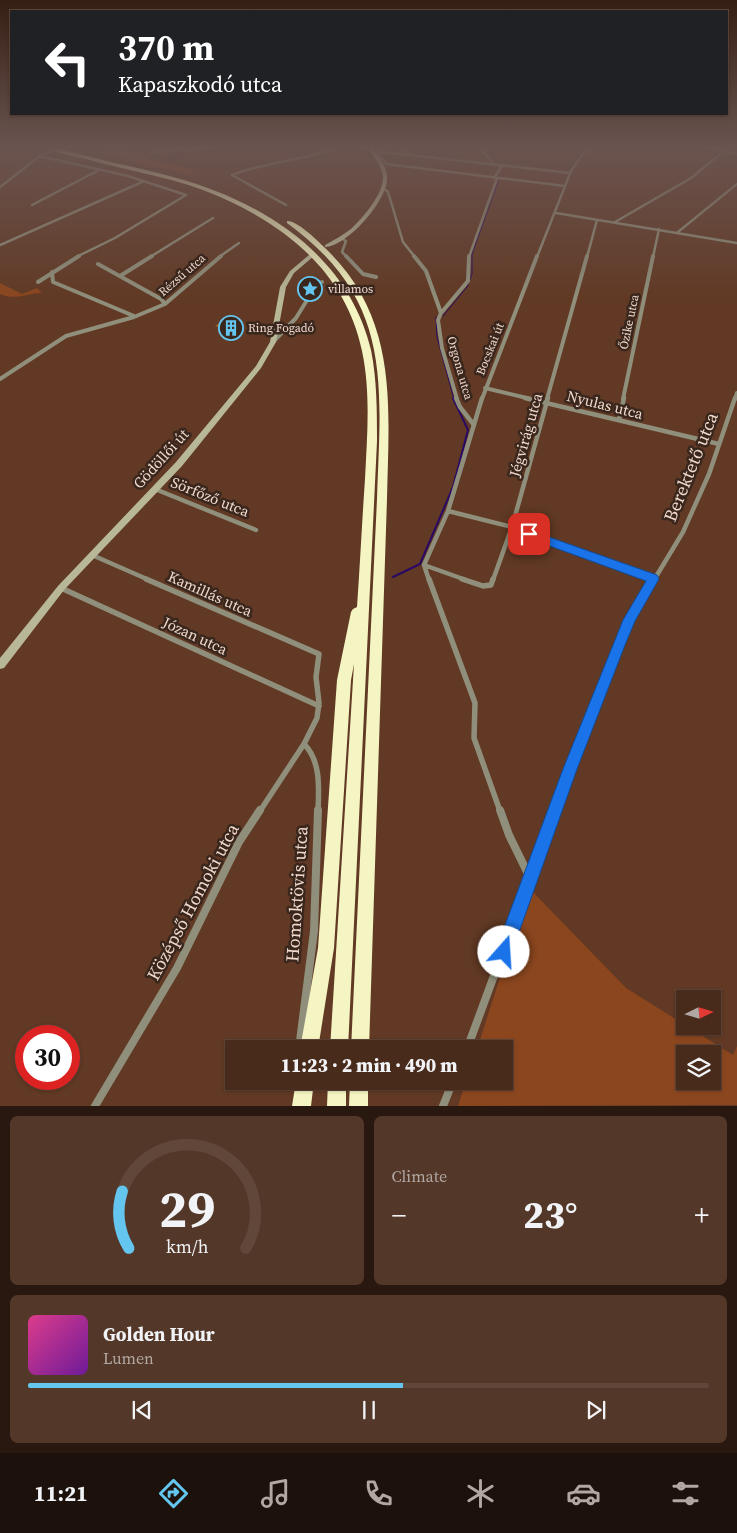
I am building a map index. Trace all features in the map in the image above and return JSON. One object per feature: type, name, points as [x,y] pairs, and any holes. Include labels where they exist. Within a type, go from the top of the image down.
[{"type":"highway","points":[[229,198],[263,214],[290,232],[315,252],[331,271],[354,309],[364,340],[370,375],[372,442],[339,1040]]},
{"type":"highway","points":[[239,198],[272,212],[307,234],[338,264],[360,296],[372,324],[382,375],[384,426],[360,1040]]},
{"type":"highway","points":[[311,1040],[326,948],[344,680],[365,576]]},
{"type":"highway","points":[[301,1106],[303,1090]]},
{"type":"highway","points":[[336,1106],[337,1090]]},
{"type":"highway","points":[[358,1106],[359,1090]]},
{"type":"main road","points":[[327,246],[341,238],[364,218],[378,198]]},
{"type":"main road","name":"Gödöllői út","points":[[0,665],[61,588],[179,464],[259,367],[273,342],[283,287],[292,272],[311,256]]},
{"type":"street","points":[[32,205],[46,198]]},
{"type":"street","points":[[0,245],[107,198]]},
{"type":"street","points":[[38,282],[52,272],[181,198]]},
{"type":"street","points":[[270,198],[286,205]]},
{"type":"street","points":[[390,198],[402,242],[426,271],[441,313]]},
{"type":"street","points":[[441,313],[468,281],[469,254],[489,198]]},
{"type":"street","name":"Bocskai út","points":[[424,565],[448,511],[485,388],[561,198]]},
{"type":"street","points":[[614,222],[637,212],[660,198]]},
{"type":"street","points":[[678,232],[720,198]]},
{"type":"street","points":[[556,213],[737,243]]},
{"type":"street","points":[[120,276],[213,218]]},
{"type":"street","name":"Jégvirág utca","points":[[424,565],[483,586],[491,586],[512,527],[598,220]]},
{"type":"street","name":"Őzike utca","points":[[619,420],[659,229]]},
{"type":"street","points":[[341,238],[346,241],[342,250],[344,254],[363,274],[376,277]]},
{"type":"street","name":"Rézsű utca","points":[[0,379],[66,336],[134,316],[165,304],[207,266],[239,242]]},
{"type":"street","points":[[98,264],[161,299],[165,304]]},
{"type":"street","points":[[52,272],[53,282],[134,316]]},
{"type":"street","points":[[273,342],[296,318],[317,284],[322,282]]},
{"type":"street","name":"Orgona utca","points":[[441,313],[439,332],[455,394],[460,407],[474,425]]},
{"type":"street","name":"Nyulas utca","points":[[485,388],[719,444]]},
{"type":"street","name":"Berektető utca","points":[[471,1040],[622,636],[653,579],[683,532],[709,474],[737,393]]},
{"type":"street","name":"Sörfőző utca","points":[[155,488],[256,530]]},
{"type":"street","points":[[448,511],[512,527],[653,579]]},
{"type":"street","name":"Kamillás utca","points":[[92,556],[319,654]]},
{"type":"street","points":[[424,565],[475,703],[474,738],[509,835],[530,878]]},
{"type":"street","name":"Józan utca","points":[[61,588],[319,706]]},
{"type":"street","name":"Középső Homoki utca","points":[[95,1106],[177,968],[239,842],[304,744],[317,718],[319,706],[316,677],[319,654]]},
{"type":"street","name":"Homoktövis utca","points":[[300,1040],[314,931],[319,793],[316,764],[311,751],[304,744]]},
{"type":"street","points":[[293,1106],[295,1090]]},
{"type":"street","points":[[443,1106],[449,1090]]},
{"type":"shaded area","points":[[0,283],[22,294],[37,288],[42,293],[16,297],[5,296],[0,294]]},
{"type":"shaded area","points":[[529,888],[626,988],[676,1019],[676,1035],[701,1035],[717,1045],[676,1045],[676,1090],[721,1090],[721,1047],[733,1055],[737,1046],[737,1105],[458,1106],[463,1090],[513,1090],[513,1040],[480,1040]]},
{"type":"building","name":"Ring Fogadó","points":[[223,321],[243,326],[234,334],[227,333],[229,330],[215,326]]},
{"type":"waterway","points":[[443,316],[467,287],[472,274],[472,254],[493,198]]},
{"type":"waterway","points":[[436,317],[437,337],[454,399]]},
{"type":"waterway","points":[[393,577],[420,564],[453,487],[468,430],[453,398]]},
{"type":"place","name":"villamos","points":[[310,289]]},
{"type":"place","name":"Ring Fogadó","points":[[231,328]]},
{"type":"route","points":[[504,952],[570,769],[619,645],[629,620],[653,579],[529,534]]}]
